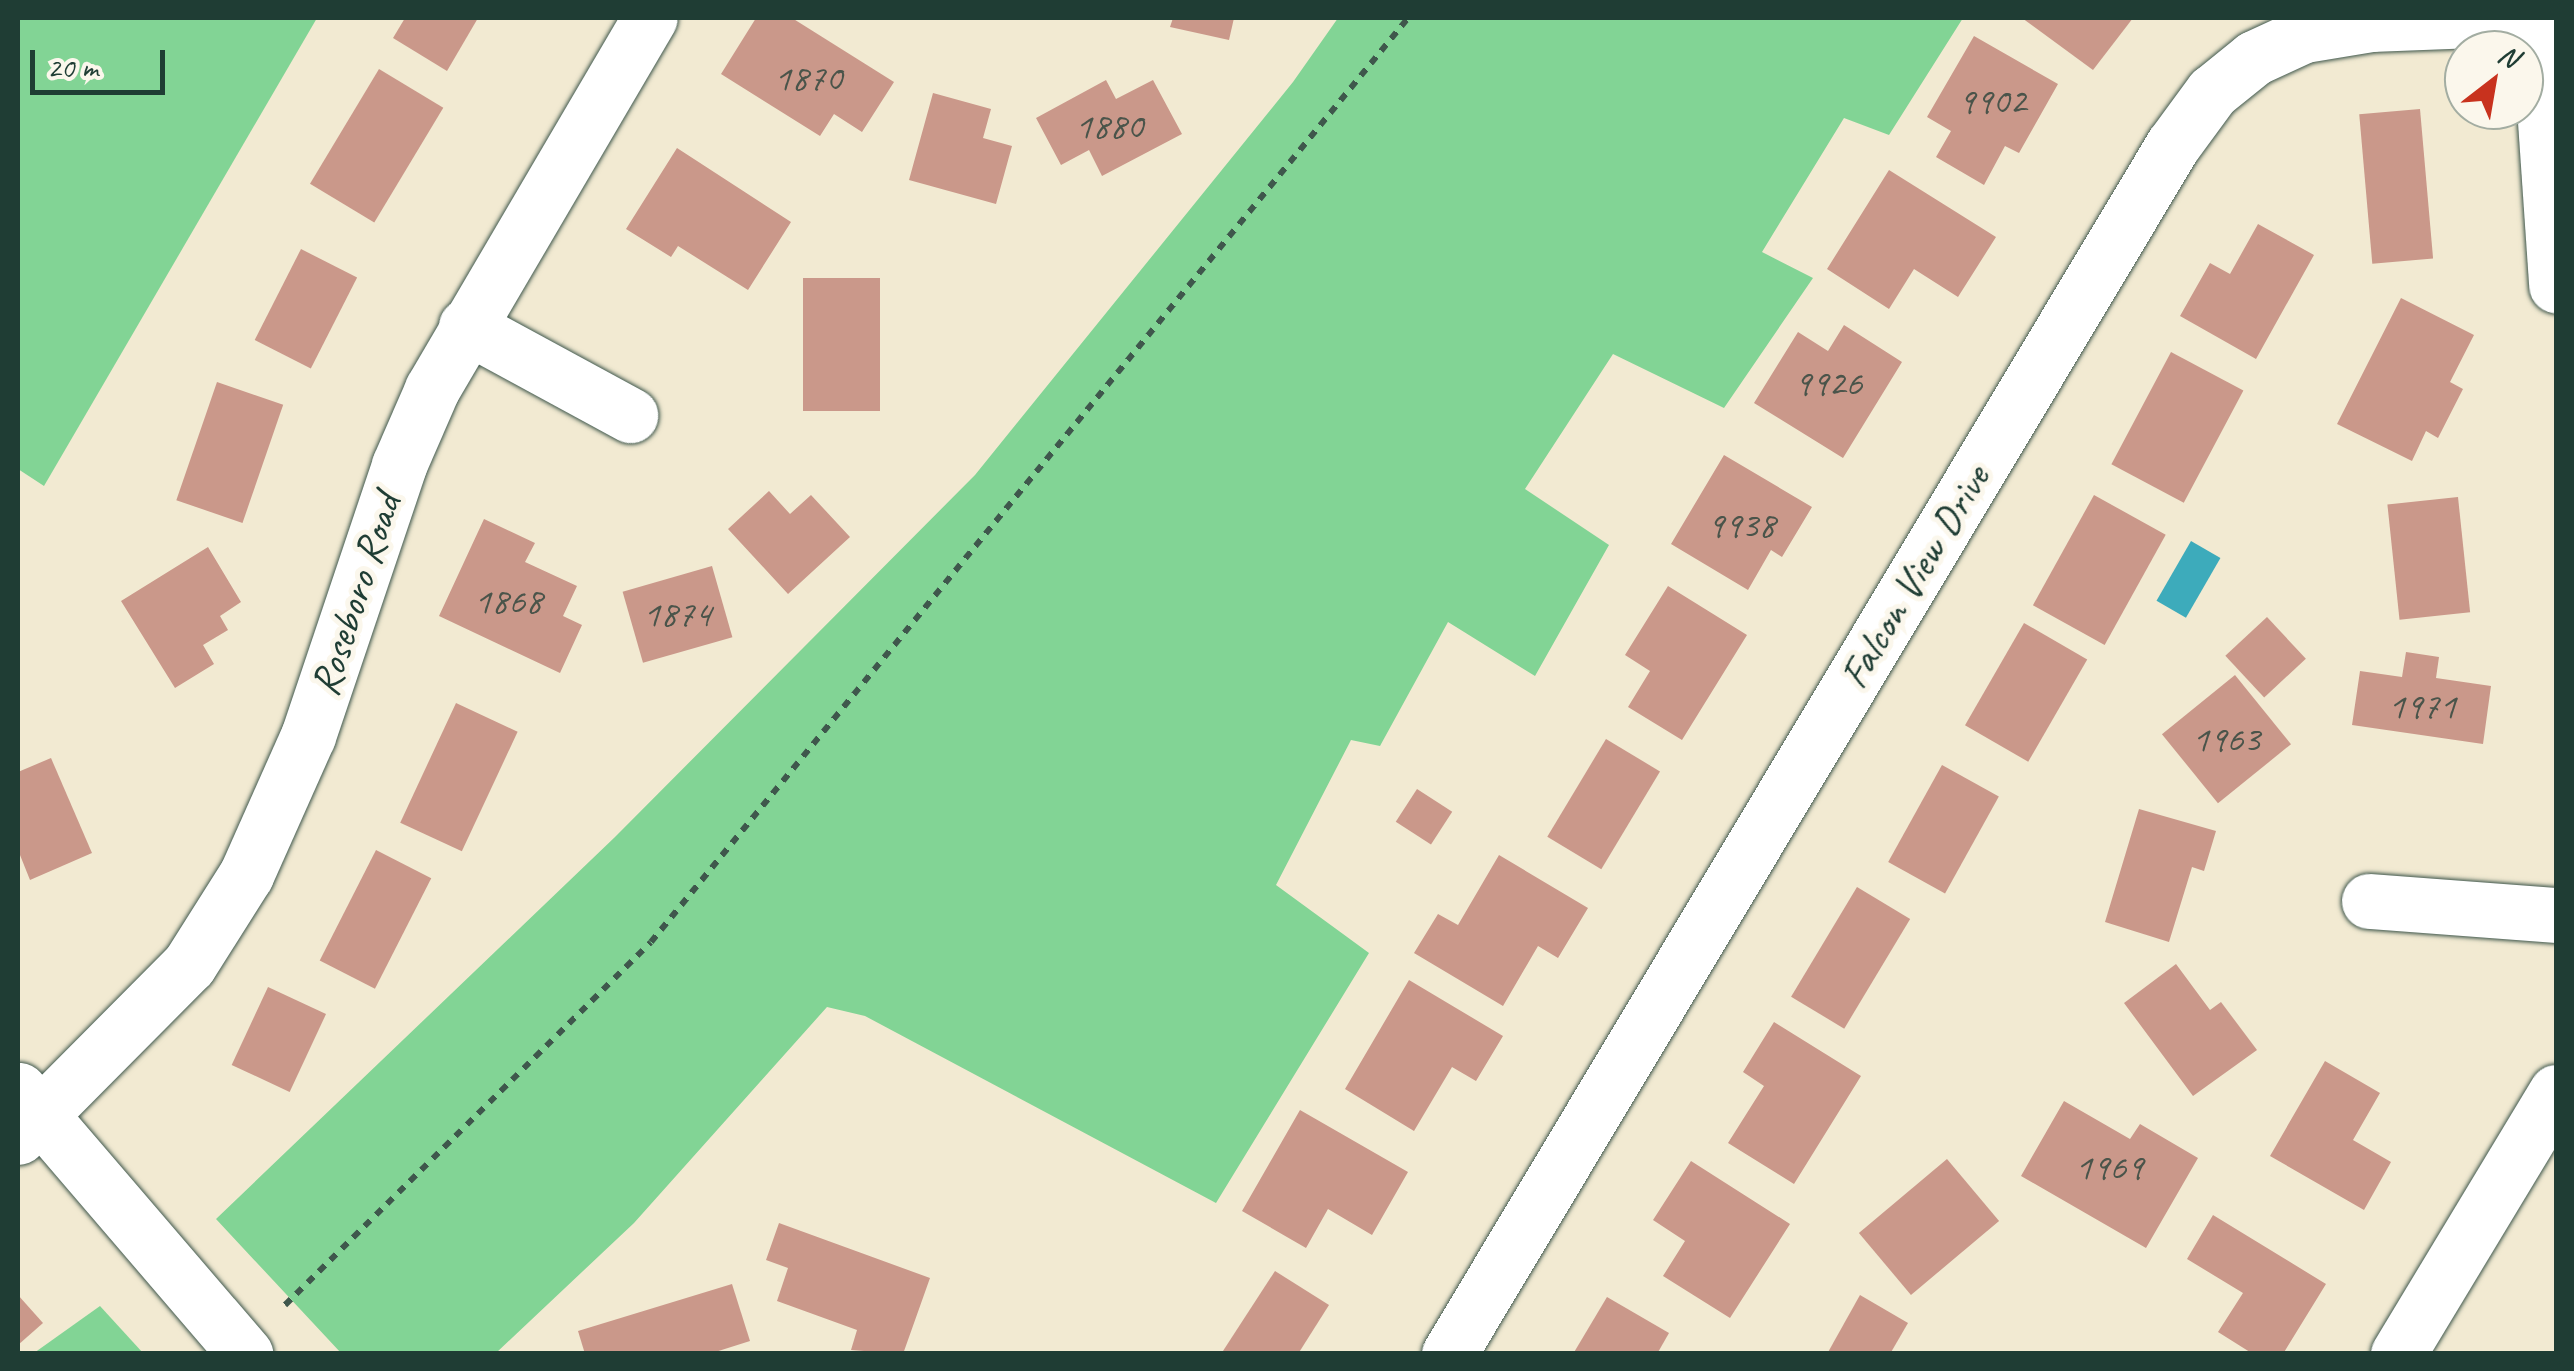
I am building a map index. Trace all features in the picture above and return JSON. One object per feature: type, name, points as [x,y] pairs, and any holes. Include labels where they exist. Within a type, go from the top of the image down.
[{"type":"street","name":"Roseboro Road","points":[[26,1114],[189,966],[246,875],[308,736],[399,465],[466,326],[650,18]]},
{"type":"street","name":"Falcon View Drive","points":[[1449,1354],[2163,162],[2212,92],[2254,58],[2304,35],[2372,24],[2530,18]]},
{"type":"street","points":[[2538,18],[2556,285]]},
{"type":"street","points":[[466,326],[630,415]]},
{"type":"street","points":[[2370,902],[2556,915]]},
{"type":"street","points":[[2413,1348],[2556,1092]]},
{"type":"street","points":[[26,1114],[245,1354]]},
{"type":"path","points":[[286,1305],[651,942],[1408,18]]},
{"type":"green space","points":[[18,18],[317,18],[44,486],[18,469]]},
{"type":"green space","points":[[1338,18],[1963,18],[1889,135],[1844,118],[1762,252],[1813,278],[1724,408],[1613,354],[1525,489],[1609,545],[1535,676],[1448,622],[1380,746],[1351,740],[1276,885],[1369,953],[1216,1203],[865,1016],[827,1007],[634,1223],[496,1353],[341,1353],[216,1219],[615,837],[975,475],[1293,82]]},
{"type":"green space","points":[[100,1306],[143,1353],[34,1353]]},
{"type":"water","points":[[2191,541],[2220,558],[2186,618],[2156,601]]},
{"type":"building","points":[[405,18],[478,18],[447,71],[393,38]]},
{"type":"building","points":[[756,18],[792,18],[894,82],[862,132],[834,114],[820,136],[721,74]]},
{"type":"building","points":[[1173,18],[1234,18],[1229,40],[1170,27]]},
{"type":"building","points":[[2022,18],[2133,18],[2093,70]]},
{"type":"building","points":[[1974,36],[2058,84],[2019,153],[2005,146],[1984,185],[1936,157],[1951,131],[1927,117]]},
{"type":"building","points":[[379,69],[443,108],[374,222],[310,184]]},
{"type":"building","points":[[1106,80],[1116,99],[1153,80],[1182,134],[1102,176],[1089,150],[1061,165],[1036,118]]},
{"type":"building","points":[[933,93],[991,109],[983,138],[1012,146],[996,204],[909,180]]},
{"type":"building","points":[[2420,109],[2433,258],[2372,264],[2359,114]]},
{"type":"building","points":[[677,148],[791,222],[748,290],[678,246],[671,257],[626,229]]},
{"type":"building","points":[[1889,170],[1996,237],[1958,297],[1914,269],[1889,309],[1827,269]]},
{"type":"building","points":[[2258,224],[2314,255],[2256,359],[2180,316],[2210,263],[2230,274]]},
{"type":"building","points":[[301,249],[357,278],[311,368],[255,340]]},
{"type":"building","points":[[803,278],[880,278],[880,411],[803,411]]},
{"type":"building","points":[[2401,298],[2474,335],[2450,382],[2463,389],[2438,438],[2426,431],[2412,461],[2337,424]]},
{"type":"building","points":[[1844,325],[1902,362],[1843,458],[1754,403],[1798,332],[1828,351]]},
{"type":"building","points":[[2171,352],[2243,390],[2184,503],[2111,464]]},
{"type":"building","points":[[217,382],[283,405],[242,523],[176,500]]},
{"type":"building","points":[[1724,455],[1812,507],[1782,557],[1771,550],[1748,590],[1671,544]]},
{"type":"building","points":[[769,491],[790,514],[811,495],[850,537],[788,594],[728,529]]},
{"type":"building","points":[[2094,495],[2166,535],[2105,645],[2033,605]]},
{"type":"building","points":[[2458,497],[2470,612],[2400,620],[2387,504]]},
{"type":"building","points":[[484,519],[535,543],[525,562],[577,586],[563,616],[582,625],[560,673],[439,616]]},
{"type":"building","points":[[208,547],[241,602],[220,616],[228,630],[203,645],[214,664],[175,688],[121,601]]},
{"type":"building","points":[[712,566],[732,637],[643,663],[623,592]]},
{"type":"building","points":[[1668,586],[1747,635],[1682,740],[1628,707],[1650,671],[1625,655]]},
{"type":"building","points":[[2267,617],[2306,659],[2264,698],[2225,656]]},
{"type":"building","points":[[2024,623],[2087,660],[2028,762],[1965,725]]},
{"type":"building","points":[[2406,652],[2439,657],[2436,678],[2491,686],[2483,744],[2352,725],[2360,671],[2402,677]]},
{"type":"building","points":[[2235,675],[2291,744],[2218,803],[2162,734]]},
{"type":"building","points":[[456,703],[518,732],[462,851],[400,823]]},
{"type":"building","points":[[1606,739],[1660,771],[1601,869],[1547,837]]},
{"type":"building","points":[[51,758],[92,853],[30,880],[18,850],[18,772]]},
{"type":"building","points":[[1942,765],[1999,797],[1945,894],[1888,862]]},
{"type":"building","points":[[1417,789],[1452,812],[1431,845],[1396,822]]},
{"type":"building","points":[[2139,809],[2216,831],[2204,871],[2192,867],[2169,942],[2105,922]]},
{"type":"building","points":[[376,850],[431,878],[375,989],[320,960]]},
{"type":"building","points":[[1499,855],[1588,908],[1558,958],[1538,946],[1503,1006],[1414,953],[1438,914],[1458,925]]},
{"type":"building","points":[[1857,887],[1910,919],[1844,1029],[1791,997]]},
{"type":"building","points":[[2176,964],[2210,1010],[2221,1002],[2257,1050],[2193,1096],[2124,1003]]},
{"type":"building","points":[[1409,980],[1503,1036],[1476,1081],[1452,1067],[1414,1131],[1345,1089]]},
{"type":"building","points":[[268,987],[326,1014],[290,1092],[232,1065]]},
{"type":"building","points":[[1774,1022],[1861,1076],[1794,1184],[1728,1143],[1764,1086],[1743,1072]]},
{"type":"building","points":[[2325,1061],[2380,1093],[2353,1140],[2391,1162],[2364,1210],[2270,1156]]},
{"type":"building","points":[[2064,1101],[2130,1139],[2140,1124],[2198,1158],[2146,1248],[2021,1176]]},
{"type":"building","points":[[1300,1110],[1408,1172],[1372,1235],[1328,1209],[1306,1248],[1242,1211]]},
{"type":"building","points":[[1947,1159],[1999,1221],[1911,1295],[1859,1233]]},
{"type":"building","points":[[1691,1161],[1790,1224],[1730,1318],[1663,1276],[1685,1241],[1653,1220]]},
{"type":"building","points":[[2213,1215],[2326,1284],[2283,1354],[2253,1354],[2218,1332],[2243,1293],[2187,1259]]},
{"type":"building","points":[[779,1223],[930,1278],[903,1354],[851,1350],[857,1330],[777,1301],[788,1268],[766,1260]]},
{"type":"building","points":[[1275,1271],[1329,1305],[1298,1354],[1221,1354]]},
{"type":"building","points":[[732,1284],[750,1341],[709,1354],[585,1354],[578,1331]]},
{"type":"building","points":[[18,1295],[43,1323],[18,1345]]},
{"type":"building","points":[[1860,1295],[1908,1323],[1890,1354],[1827,1354]]},
{"type":"building","points":[[1607,1297],[1669,1333],[1657,1354],[1573,1354]]}]
